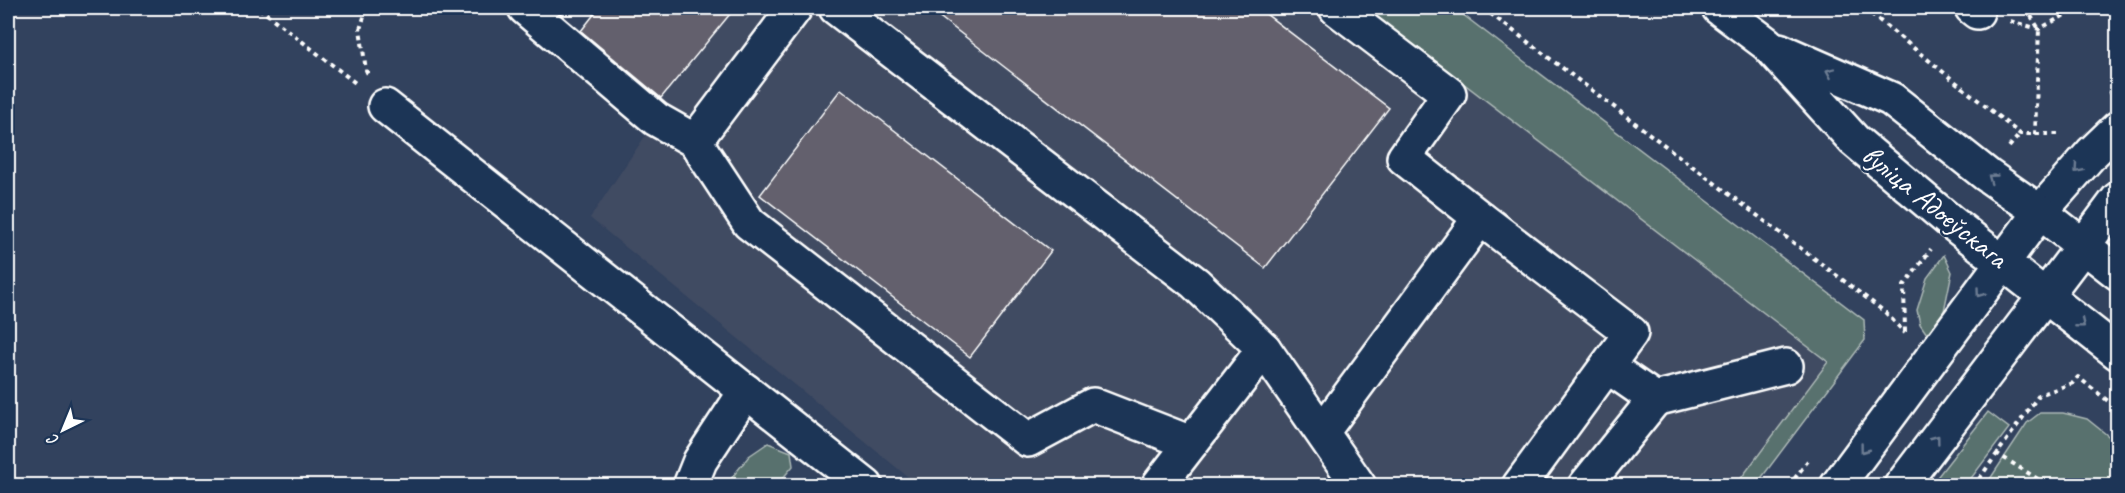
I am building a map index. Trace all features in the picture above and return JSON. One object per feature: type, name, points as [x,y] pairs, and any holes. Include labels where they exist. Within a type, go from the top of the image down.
[{"type":"main road","points":[[525,8],[656,120],[695,141],[749,223],[1028,440],[1093,405],[1191,443]]},
{"type":"main road","points":[[695,141],[795,8]]},
{"type":"main road","points":[[836,8],[1195,283],[1264,349],[1359,486]]},
{"type":"main road","points":[[1336,8],[1449,94],[1404,158],[1631,333],[1519,486]]},
{"type":"main road","name":"вуліца Адоеўскага","points":[[1719,8],[1767,44],[1854,140],[2002,262],[2118,353]]},
{"type":"main road","name":"вуліца Адоеўскага","points":[[1767,44],[1891,99],[1987,175],[2040,212],[2118,273]]},
{"type":"main road","points":[[385,106],[866,486]]},
{"type":"main road","points":[[1837,486],[2040,212],[2092,153],[2118,128]]},
{"type":"main road","points":[[1901,486],[2118,199]]},
{"type":"main road","points":[[1323,431],[1480,218]]},
{"type":"main road","points":[[1158,486],[1264,349]]},
{"type":"main road","points":[[1607,366],[1655,399]]},
{"type":"main road","points":[[1585,486],[1655,399],[1786,366]]},
{"type":"main road","points":[[690,486],[700,461],[746,391]]},
{"type":"path","points":[[259,8],[385,106]]},
{"type":"path","points":[[367,8],[360,29],[366,70],[385,106]]},
{"type":"path","points":[[1483,8],[1885,312],[1905,333],[1904,286],[1938,240]]},
{"type":"path","points":[[1864,8],[2020,134],[2070,135]]},
{"type":"path","points":[[2026,8],[2039,29],[2035,134]]},
{"type":"path","points":[[1974,10],[2039,29],[2078,8]]},
{"type":"path","points":[[1974,486],[2039,395],[2073,383],[2078,377],[2118,409]]},
{"type":"path","points":[[1996,453],[2049,486]]},
{"type":"shaded area","points":[[599,8],[1365,8],[1828,362],[1736,485],[918,485],[590,218],[656,120],[661,98],[579,32]]},
{"type":"green space","points":[[1365,8],[1454,8],[1864,320],[1865,340],[1756,485],[1736,485],[1828,362]]},
{"type":"green space","points":[[1944,255],[1952,272],[1944,311],[1929,337],[1920,324],[1917,310],[1927,278]]},
{"type":"green space","points":[[1988,412],[2009,428],[1966,485],[1931,485]]},
{"type":"green space","points":[[2040,413],[2063,413],[2087,419],[2117,443],[2117,485],[1986,485],[2027,423]]},
{"type":"green space","points":[[768,443],[791,452],[793,466],[777,485],[726,485],[749,456]]},
{"type":"building","points":[[599,8],[735,8],[661,98],[581,31]]},
{"type":"building","points":[[928,8],[1258,8],[1389,108],[1265,268]]},
{"type":"building","points":[[841,89],[1051,251],[970,357],[760,195]]}]
